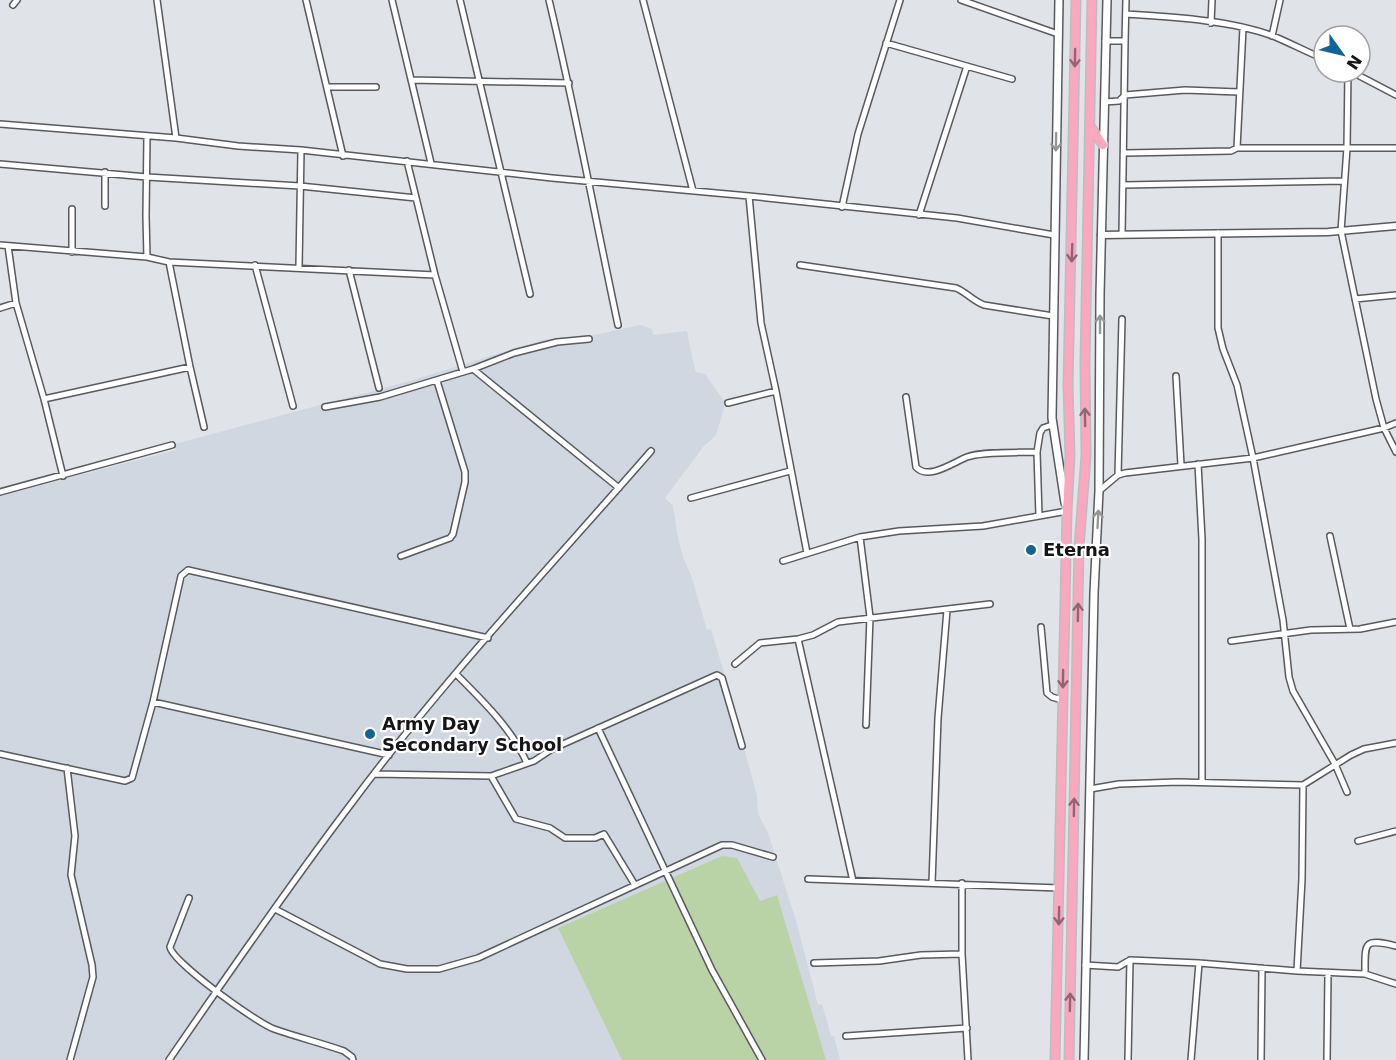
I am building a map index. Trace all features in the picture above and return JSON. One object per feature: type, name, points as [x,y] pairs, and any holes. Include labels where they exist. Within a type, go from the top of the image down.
[{"type":"highway","points":[[1055,1060],[1066,511],[1070,456],[1068,385],[1076,0]]},
{"type":"highway","points":[[1069,1060],[1079,547],[1086,456],[1085,363],[1092,0]]},
{"type":"highway","points":[[1090,126],[1103,145]]},
{"type":"main road","points":[[1059,0],[1052,425],[1066,511]]},
{"type":"main road","points":[[1084,1060],[1094,593],[1099,491],[1101,236],[1107,0]]},
{"type":"street","points":[[157,0],[176,138]]},
{"type":"street","points":[[306,0],[343,156]]},
{"type":"street","points":[[392,0],[431,163]]},
{"type":"street","points":[[460,0],[530,294]]},
{"type":"street","points":[[549,0],[618,325]]},
{"type":"street","points":[[643,0],[693,190]]},
{"type":"street","points":[[842,207],[858,134],[900,0]]},
{"type":"street","points":[[961,0],[1058,34]]},
{"type":"street","points":[[989,9],[990,0]]},
{"type":"street","points":[[1122,235],[1126,0]]},
{"type":"street","points":[[1212,0],[1212,23]]},
{"type":"street","points":[[1272,36],[1280,0]]},
{"type":"street","points":[[1126,14],[1243,28],[1272,36],[1312,54]]},
{"type":"street","points":[[1237,148],[1243,28]]},
{"type":"street","points":[[1105,41],[1125,41]]},
{"type":"street","points":[[886,43],[1012,79]]},
{"type":"street","points":[[919,215],[967,66]]},
{"type":"street","points":[[411,80],[568,82]]},
{"type":"street","points":[[1372,83],[1396,95]]},
{"type":"street","points":[[1350,84],[1341,231],[1384,428],[1396,452]]},
{"type":"street","points":[[327,87],[376,87]]},
{"type":"street","points":[[1104,102],[1119,101],[1125,95],[1185,90],[1239,92]]},
{"type":"street","points":[[0,124],[176,138],[587,181],[749,195],[957,218],[1054,234]]},
{"type":"street","points":[[147,136],[147,257]]},
{"type":"street","points":[[1125,153],[1231,151],[1237,148],[1396,148]]},
{"type":"street","points":[[299,267],[301,150]]},
{"type":"street","points":[[407,161],[435,275],[463,372]]},
{"type":"street","points":[[0,164],[147,177],[300,186],[416,198]]},
{"type":"street","points":[[105,172],[105,206]]},
{"type":"street","points":[[1124,185],[1344,181]]},
{"type":"street","points":[[749,195],[761,323],[807,553]]},
{"type":"street","points":[[72,209],[72,252]]},
{"type":"street","points":[[1101,236],[1341,231],[1396,226]]},
{"type":"street","points":[[1218,233],[1218,328],[1223,349],[1237,385],[1252,458],[1284,633],[1289,677],[1293,691],[1335,764],[1347,792]]},
{"type":"street","points":[[0,245],[147,257],[169,262],[435,275]]},
{"type":"street","points":[[8,246],[16,303],[44,399],[63,476]]},
{"type":"street","points":[[169,262],[204,428]]},
{"type":"street","points":[[255,265],[293,406]]},
{"type":"street","points":[[800,265],[956,288],[977,302],[1053,316]]},
{"type":"street","points":[[349,270],[379,388]]},
{"type":"street","points":[[1355,299],[1396,295]]},
{"type":"street","points":[[0,308],[16,303]]},
{"type":"street","points":[[1118,475],[1122,319]]},
{"type":"street","points":[[325,406],[380,397],[437,381],[514,353],[557,342],[589,339]]},
{"type":"street","points":[[44,399],[190,367]]},
{"type":"street","points":[[473,369],[619,488]]},
{"type":"street","points":[[1176,376],[1181,465]]},
{"type":"street","points":[[401,556],[450,538],[453,534],[465,482],[465,472],[437,381]]},
{"type":"street","points":[[728,403],[776,391]]},
{"type":"street","points":[[906,398],[916,467],[924,473],[932,472],[970,455],[1037,452]]},
{"type":"street","points":[[1099,491],[1118,475],[1181,465],[1252,458],[1384,428],[1396,423]]},
{"type":"street","points":[[1039,516],[1037,452],[1040,433],[1043,428],[1052,425]]},
{"type":"street","points":[[0,492],[172,445]]},
{"type":"street","points":[[169,1060],[275,909],[389,755],[456,674],[651,451]]},
{"type":"street","points":[[1198,464],[1202,540],[1202,782]]},
{"type":"street","points":[[691,498],[790,471]]},
{"type":"street","points":[[783,561],[860,537],[899,531],[983,526],[1066,511]]},
{"type":"street","points":[[1330,536],[1350,629]]},
{"type":"street","points":[[860,537],[870,617],[866,725]]},
{"type":"street","points":[[0,754],[125,781],[132,778],[153,702],[181,576],[188,570],[488,638]]},
{"type":"street","points":[[735,664],[760,643],[813,635],[838,622],[990,604]]},
{"type":"street","points":[[932,883],[938,718],[947,610]]},
{"type":"street","points":[[1231,641],[1284,633],[1350,629],[1396,622]]},
{"type":"street","points":[[1041,627],[1047,693],[1062,700]]},
{"type":"street","points":[[798,639],[853,880]]},
{"type":"street","points":[[456,674],[478,695],[520,748],[527,763]]},
{"type":"street","points":[[374,774],[491,776],[527,763],[552,749],[717,675],[722,678],[742,746]]},
{"type":"street","points":[[153,702],[389,755]]},
{"type":"street","points":[[598,728],[712,970],[762,1060]]},
{"type":"street","points":[[1090,789],[1119,784],[1202,782],[1303,785],[1335,764],[1364,749],[1396,743]]},
{"type":"street","points":[[67,768],[75,836],[71,875],[93,977],[70,1060]]},
{"type":"street","points":[[491,776],[516,819],[550,828],[565,838],[595,838],[603,834],[634,885]]},
{"type":"street","points":[[1297,971],[1302,879],[1303,785]]},
{"type":"street","points":[[1358,841],[1396,831]]},
{"type":"street","points":[[275,909],[380,964],[407,969],[440,969],[478,958],[722,845],[732,845],[773,857]]},
{"type":"street","points":[[808,879],[1060,888]]},
{"type":"street","points":[[962,883],[962,954],[968,1060]]},
{"type":"street","points":[[189,898],[172,940],[171,952],[183,965],[272,1029],[344,1051],[353,1060]]},
{"type":"street","points":[[1365,974],[1366,947],[1369,943],[1373,941],[1396,946]]},
{"type":"street","points":[[814,963],[879,961],[921,955],[962,954]]},
{"type":"street","points":[[1085,965],[1118,967],[1130,960],[1199,963],[1365,974],[1396,984]]},
{"type":"street","points":[[1128,1060],[1130,960]]},
{"type":"street","points":[[1191,1060],[1199,963]]},
{"type":"street","points":[[1261,1060],[1262,968]]},
{"type":"street","points":[[1327,1060],[1328,973]]},
{"type":"street","points":[[846,1036],[967,1028]]},
{"type":"shaded area","name":"Army Day Secondary School","points":[[640,325],[652,329],[653,335],[687,331],[696,372],[705,374],[724,401],[716,435],[703,447],[665,498],[673,506],[684,560],[691,575],[707,630],[711,629],[724,673],[757,796],[758,814],[768,833],[797,924],[818,1005],[822,1004],[840,1060],[0,1060],[0,496],[176,450],[175,444],[410,381],[542,340],[595,335]]},
{"type":"green space","points":[[722,856],[737,858],[760,901],[777,895],[826,1060],[622,1060],[558,928]]},
{"type":"place","name":"Eterna","points":[[1031,550]]},
{"type":"place","name":"Army Day Secondary School","points":[[370,734]]}]
